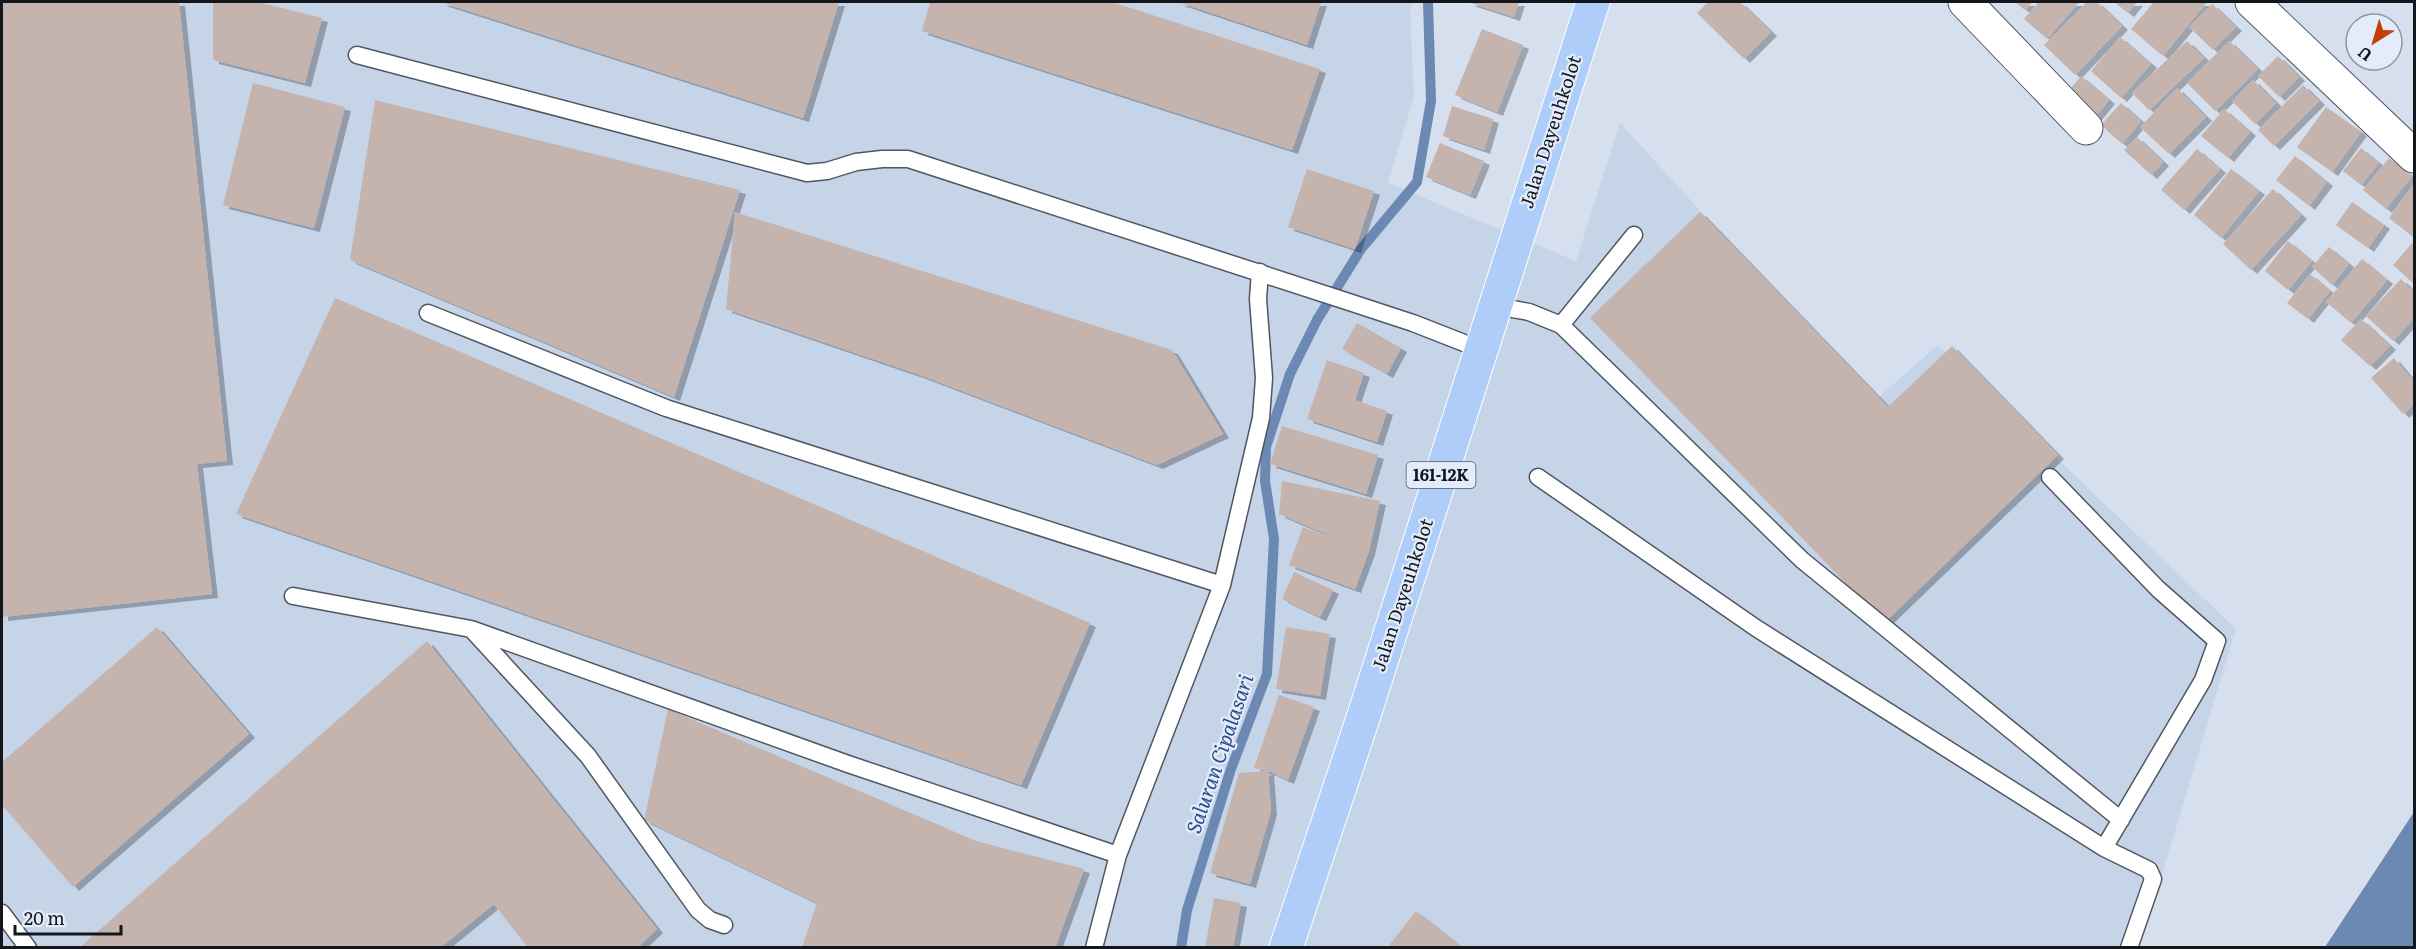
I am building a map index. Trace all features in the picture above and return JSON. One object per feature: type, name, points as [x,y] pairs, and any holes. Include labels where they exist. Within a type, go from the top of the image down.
[{"type":"main road","name":"Jalan Dayeuhkolot","points":[[1286,948],[1482,350],[1593,2]]},
{"type":"street","points":[[1965,2],[2086,128]]},
{"type":"street","points":[[2252,2],[2415,156]]},
{"type":"lane","points":[[357,55],[807,173],[827,171],[856,162],[908,159],[1260,272],[1413,323],[1482,350]]},
{"type":"lane","points":[[1561,325],[1634,235]]},
{"type":"lane","points":[[1094,948],[1118,855],[1206,621],[1222,585],[1261,418],[1264,378],[1258,299],[1260,272]]},
{"type":"lane","points":[[1495,306],[1529,312],[1561,325],[1802,560],[2121,820]]},
{"type":"lane","points":[[429,313],[666,408],[1222,585]]},
{"type":"lane","points":[[1538,477],[1756,628],[2104,848],[2149,870],[2153,879],[2129,948]]},
{"type":"lane","points":[[2050,477],[2158,589],[2217,641],[2203,680],[2104,848]]},
{"type":"lane","points":[[293,596],[471,629],[848,764],[1118,855]]},
{"type":"lane","points":[[471,629],[588,756],[698,910],[710,920],[724,925]]},
{"type":"lane","points":[[2,913],[28,948]]},
{"type":"shaded area","points":[[2,2],[1413,2],[1410,11],[1414,96],[1388,183],[1576,261],[1620,123],[1874,401],[1938,345],[2236,629],[2140,947],[2,948]]},
{"type":"water","points":[[2414,812],[2414,947],[2325,947]]},
{"type":"building","points":[[2,2],[179,2],[227,461],[197,464],[212,594],[2,617]]},
{"type":"building","points":[[213,2],[258,2],[322,18],[305,83],[213,60]]},
{"type":"building","points":[[440,2],[839,2],[803,118]]},
{"type":"building","points":[[930,2],[1112,2],[1320,69],[1292,150],[922,31]]},
{"type":"building","points":[[1178,2],[1321,2],[1307,45]]},
{"type":"building","points":[[1468,2],[1519,2],[1514,17]]},
{"type":"building","points":[[1708,2],[1740,2],[1771,32],[1744,59],[1697,13]]},
{"type":"building","points":[[2015,2],[2032,2],[2025,10]]},
{"type":"building","points":[[2039,2],[2079,2],[2047,39],[2024,19]]},
{"type":"building","points":[[2087,2],[2097,2],[2122,26],[2075,75],[2044,45]]},
{"type":"building","points":[[2114,2],[2137,2],[2128,13]]},
{"type":"building","points":[[2154,2],[2207,2],[2163,56],[2131,29]]},
{"type":"building","points":[[2212,4],[2236,27],[2213,50],[2189,27]]},
{"type":"building","points":[[1482,29],[1523,45],[1497,112],[1455,95]]},
{"type":"building","points":[[2120,37],[2151,64],[2121,98],[2091,71]]},
{"type":"building","points":[[2187,41],[2204,58],[2149,110],[2132,93]]},
{"type":"building","points":[[2229,41],[2258,69],[2215,111],[2187,83]]},
{"type":"building","points":[[2278,56],[2299,77],[2279,97],[2258,76]]},
{"type":"building","points":[[2081,76],[2109,100],[2092,121],[2063,98]]},
{"type":"building","points":[[2253,80],[2276,103],[2255,124],[2232,101]]},
{"type":"building","points":[[253,83],[345,107],[314,228],[223,205]]},
{"type":"building","points":[[2303,85],[2319,101],[2274,146],[2258,130]]},
{"type":"building","points":[[2177,88],[2206,117],[2169,154],[2140,127]]},
{"type":"building","points":[[375,100],[740,190],[674,397],[350,260]]},
{"type":"building","points":[[2121,103],[2141,121],[2122,144],[2101,125]]},
{"type":"building","points":[[1452,106],[1493,119],[1484,150],[1443,136]]},
{"type":"building","points":[[2326,107],[2361,132],[2332,172],[2297,147]]},
{"type":"building","points":[[2224,109],[2250,132],[2228,158],[2201,136]]},
{"type":"building","points":[[2137,137],[2163,162],[2151,175],[2124,150]]},
{"type":"building","points":[[1440,143],[1484,161],[1470,195],[1426,177]]},
{"type":"building","points":[[2361,148],[2379,163],[2361,185],[2343,171]]},
{"type":"building","points":[[2197,149],[2220,169],[2184,210],[2161,190]]},
{"type":"building","points":[[2295,156],[2327,182],[2309,206],[2276,180]]},
{"type":"building","points":[[2389,158],[2412,176],[2386,209],[2363,190]]},
{"type":"building","points":[[1307,169],[1374,191],[1355,249],[1288,227]]},
{"type":"building","points":[[2231,169],[2259,191],[2221,238],[2194,215]]},
{"type":"building","points":[[2414,184],[2414,234],[2413,237],[2389,218]]},
{"type":"building","points":[[2273,189],[2301,215],[2251,270],[2223,244]]},
{"type":"building","points":[[2352,202],[2384,225],[2368,248],[2336,225]]},
{"type":"building","points":[[735,212],[1172,350],[1223,434],[1157,465],[920,375],[726,309]]},
{"type":"building","points":[[1700,212],[1888,407],[1952,346],[2058,455],[1884,623],[1590,318]]},
{"type":"building","points":[[2288,241],[2312,261],[2288,290],[2265,271]]},
{"type":"building","points":[[2414,241],[2414,284],[2393,265]]},
{"type":"building","points":[[2329,247],[2349,264],[2332,285],[2312,267]]},
{"type":"building","points":[[2362,259],[2387,280],[2351,323],[2326,302]]},
{"type":"building","points":[[2310,274],[2330,291],[2308,319],[2287,303]]},
{"type":"building","points":[[2401,279],[2414,292],[2414,318],[2393,341],[2366,316]]},
{"type":"building","points":[[335,298],[1090,623],[1021,785],[236,514]]},
{"type":"building","points":[[2361,319],[2390,346],[2370,366],[2341,340]]},
{"type":"building","points":[[1357,323],[1401,348],[1387,374],[1342,349]]},
{"type":"building","points":[[2394,358],[2414,382],[2414,404],[2403,414],[2371,378]]},
{"type":"building","points":[[1327,360],[1364,373],[1355,400],[1387,411],[1377,442],[1307,419]]},
{"type":"building","points":[[1282,426],[1378,455],[1366,494],[1270,464]]},
{"type":"building","points":[[1282,481],[1380,501],[1369,551],[1355,589],[1289,565],[1303,527],[1350,544],[1279,514]]},
{"type":"building","points":[[1294,572],[1333,590],[1320,617],[1282,599]]},
{"type":"building","points":[[157,627],[249,734],[73,887],[2,805],[2,762]]},
{"type":"building","points":[[1286,627],[1330,634],[1320,696],[1276,689]]},
{"type":"building","points":[[427,641],[657,929],[637,948],[528,948],[494,904],[440,948],[79,948]]},
{"type":"building","points":[[1279,695],[1314,707],[1288,780],[1271,772],[1254,768]]},
{"type":"building","points":[[668,709],[976,841],[1084,869],[1055,948],[802,948],[817,903],[644,820]]},
{"type":"building","points":[[1268,771],[1271,811],[1250,884],[1210,873],[1239,773]]},
{"type":"building","points":[[1214,898],[1241,903],[1233,948],[1205,948]]},
{"type":"building","points":[[1416,911],[1463,948],[1387,948]]},
{"type":"waterway","name":"Saluran Cipalasari","points":[[1181,948],[1187,910],[1231,769],[1267,674],[1274,539],[1265,481],[1266,447],[1290,374],[1317,320],[1361,249],[1417,182],[1431,101],[1428,2]]}]
